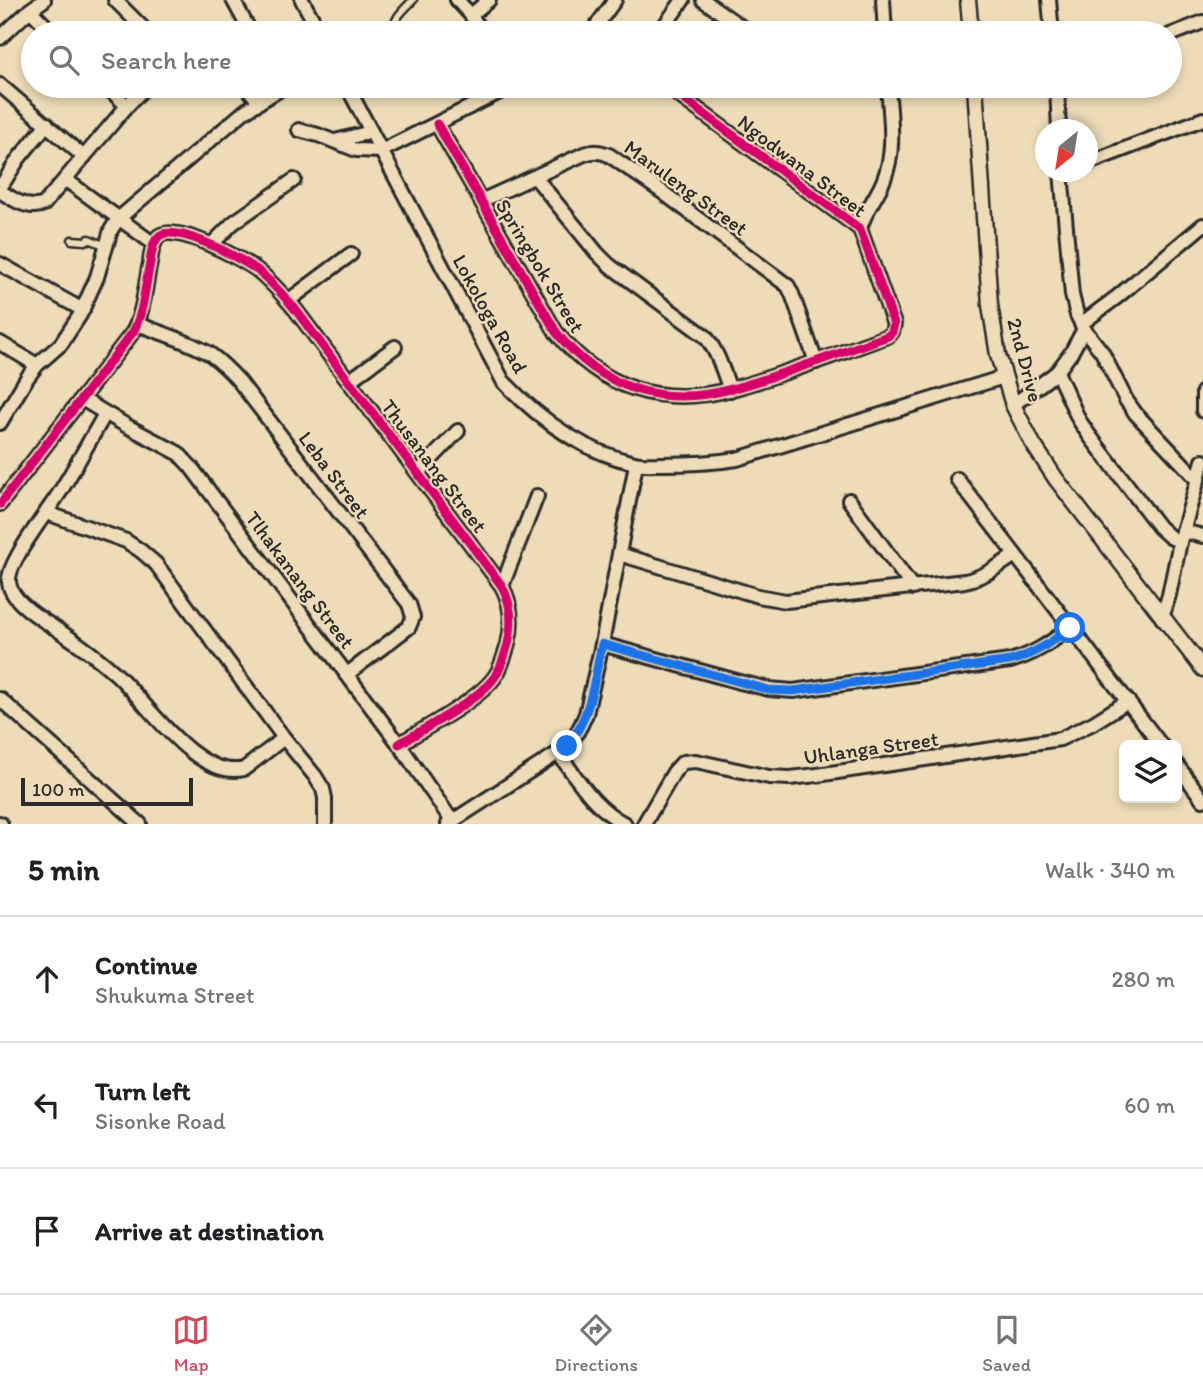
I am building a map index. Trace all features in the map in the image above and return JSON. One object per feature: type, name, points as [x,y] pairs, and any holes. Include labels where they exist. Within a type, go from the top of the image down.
[{"type":"street","points":[[0,38],[44,0]]},
{"type":"street","points":[[115,0],[136,21]]},
{"type":"street","points":[[233,0],[244,21]]},
{"type":"street","points":[[302,0],[313,21]]},
{"type":"street","points":[[457,0],[475,21]]},
{"type":"street","points":[[471,15],[489,0]]},
{"type":"street","points":[[601,21],[615,0]]},
{"type":"street","points":[[668,21],[683,0]]},
{"type":"street","points":[[703,0],[733,21]]},
{"type":"street","points":[[883,0],[884,21]]},
{"type":"street","points":[[968,0],[970,21]]},
{"type":"street","points":[[1049,0],[1051,21]]},
{"type":"street","points":[[30,10],[41,21]]},
{"type":"street","points":[[1182,30],[1203,22]]},
{"type":"street","points":[[0,85],[84,157]]},
{"type":"street","points":[[119,98],[127,106]]},
{"type":"street","points":[[47,124],[19,158],[0,189],[12,198],[36,207],[44,204],[66,180],[135,98]]},
{"type":"street","points":[[256,98],[259,102]]},
{"type":"street","points":[[0,422],[27,378],[37,365],[61,344],[83,310],[97,277],[111,230],[118,219],[245,111],[266,98]]},
{"type":"street","name":"Lokologa Road","points":[[353,98],[503,381],[520,399],[568,437],[583,445],[636,464],[710,463],[737,459],[1004,377]]},
{"type":"street","points":[[299,130],[356,150],[381,151],[486,98]]},
{"type":"street","name":"Ngodwana Street","points":[[682,98],[860,229],[894,324],[888,336]]},
{"type":"street","points":[[860,229],[889,164],[891,146],[889,98]]},
{"type":"street","name":"2nd Drive","points":[[976,98],[990,304],[995,341],[1013,405],[1033,444],[1056,479],[1203,669]]},
{"type":"street","points":[[1058,98],[1058,119]]},
{"type":"street","points":[[1098,159],[1203,119]]},
{"type":"street","name":"Springbok Street","points":[[437,124],[556,332],[577,356],[610,379],[628,387],[660,395],[696,396],[730,390],[888,336]]},
{"type":"street","points":[[335,141],[371,132]]},
{"type":"street","name":"Maruleng Street","points":[[481,201],[584,153],[600,151],[672,199],[788,286],[816,362]]},
{"type":"street","points":[[535,177],[609,265],[705,336],[717,356],[730,390]]},
{"type":"street","points":[[0,504],[137,324],[154,244],[66,180]]},
{"type":"street","points":[[211,245],[233,223],[294,180]]},
{"type":"street","points":[[1064,182],[1072,295],[1082,327],[1102,352],[1136,414],[1198,480]]},
{"type":"street","points":[[1013,405],[1057,372],[1071,353],[1082,327],[1203,225]]},
{"type":"street","name":"Thusanang Street","points":[[154,244],[163,234],[179,234],[211,245],[235,255],[258,270],[277,288],[502,586],[512,614],[505,656],[496,674],[485,688],[470,699],[399,744]]},
{"type":"street","points":[[288,301],[351,254]]},
{"type":"street","points":[[0,264],[83,310]]},
{"type":"street","name":"Leba Street","points":[[137,324],[190,344],[225,366],[409,604],[413,617],[409,627],[346,674]]},
{"type":"street","points":[[0,343],[37,365]]},
{"type":"street","points":[[349,382],[395,347]]},
{"type":"street","points":[[1057,372],[1079,420],[1159,527],[1170,537],[1203,536]]},
{"type":"street","points":[[1203,392],[1203,411]]},
{"type":"street","name":"Tlhakanang Street","points":[[82,399],[178,453],[191,467],[399,744],[450,823]]},
{"type":"street","points":[[105,414],[47,513],[24,545],[10,572],[10,587],[21,603],[101,661],[135,692],[169,731],[205,762],[227,770],[244,769],[284,738]]},
{"type":"street","points":[[418,473],[458,431]]},
{"type":"street","points":[[1162,618],[1203,461]]},
{"type":"street","points":[[450,823],[558,753],[575,736],[586,714],[602,644],[636,464]]},
{"type":"street","points":[[957,479],[1157,740]]},
{"type":"street","points":[[502,586],[537,496]]},
{"type":"street","points":[[849,500],[913,588]]},
{"type":"street","points":[[47,513],[126,541],[156,564],[315,776],[325,798],[325,824]]},
{"type":"street","points":[[618,554],[758,596],[786,601],[977,579],[1015,555]]},
{"type":"street","points":[[602,644],[769,690],[793,691],[1010,661],[1029,656],[1070,628]]},
{"type":"street","points":[[0,699],[140,824]]},
{"type":"street","name":"Uhlanga Street","points":[[644,824],[674,772],[689,760],[769,777],[817,775],[1060,739],[1128,702]]},
{"type":"street","points":[[558,753],[596,803],[625,824]]},
{"type":"street","points":[[1182,772],[1203,800]]},
{"type":"lane","points":[[394,21],[413,0]]},
{"type":"lane","points":[[72,240],[89,239],[106,246]]},
{"type":"cycle path","points":[[437,124],[556,332],[592,367],[613,380],[634,389],[657,394],[705,394],[760,381],[888,336],[894,324],[860,229],[682,98]]},
{"type":"cycle path","points":[[0,504],[133,332],[142,307],[152,250],[158,237],[166,233],[192,238],[208,243],[249,265],[267,279],[295,309],[502,586],[508,600],[511,615],[510,637],[496,675],[466,703],[399,744]]},
{"type":"route","points":[[567,746],[586,714],[602,644],[769,690],[793,691],[1010,661],[1029,656],[1070,628]]}]
